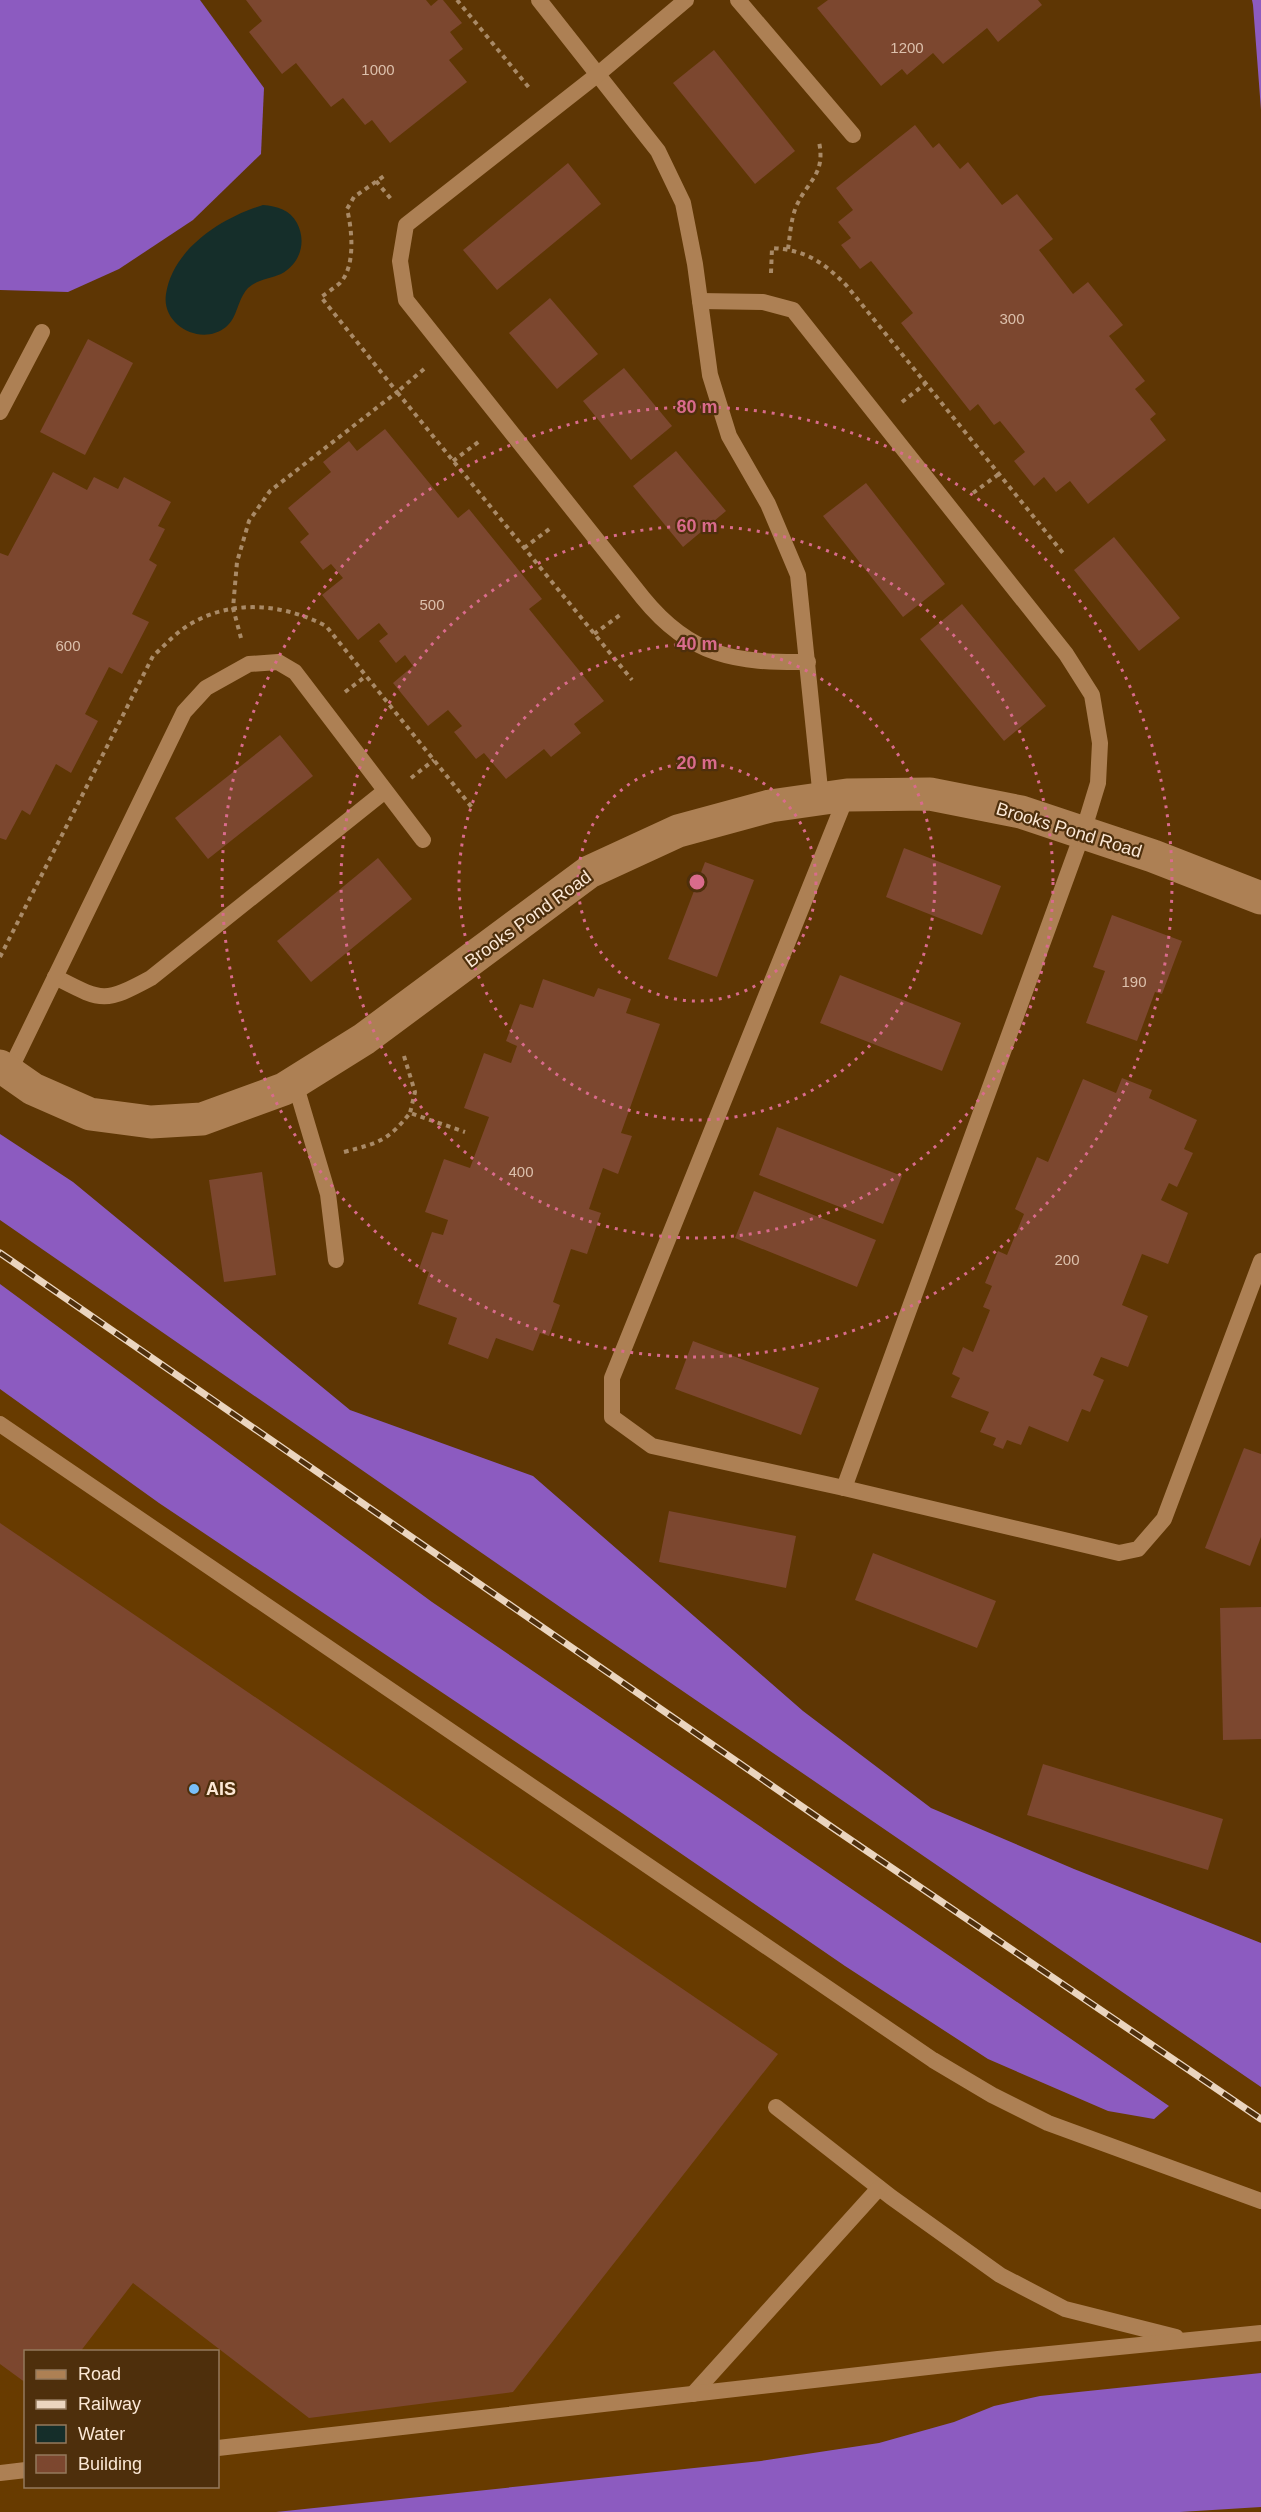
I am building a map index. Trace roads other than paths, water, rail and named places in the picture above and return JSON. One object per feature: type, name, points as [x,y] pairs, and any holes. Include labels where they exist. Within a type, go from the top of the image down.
[{"type":"street","name":"Brooks Pond Road","points":[[4,1069],[33,1089],[90,1114],[151,1122],[202,1119],[295,1083],[381,1027],[590,872],[678,831],[770,806],[834,797],[930,794],[1021,812],[1083,832],[1261,898]]},
{"type":"lane","points":[[539,0],[658,151],[683,203],[710,375],[729,436],[768,504],[798,575],[808,662],[834,797],[612,1378],[612,1417],[652,1446],[844,1488],[1119,1553],[1138,1549],[1164,1519],[1261,1261]]},
{"type":"lane","points":[[686,0],[597,75],[406,225],[400,261],[406,300],[648,603],[674,629],[700,647],[726,656],[764,662],[808,662]]},
{"type":"lane","points":[[738,0],[853,135]]},
{"type":"lane","points":[[700,301],[763,302],[793,310],[1066,654],[1092,694],[1100,743],[1098,783],[1083,832],[844,1488]]},
{"type":"lane","points":[[0,412],[42,332]]},
{"type":"lane","points":[[4,1069],[55,977],[184,712],[206,688],[249,664],[278,662],[295,672],[423,840]]},
{"type":"lane","points":[[55,977],[94,996],[119,995],[151,978],[385,791]]},
{"type":"lane","points":[[295,1083],[328,1194],[336,1260]]},
{"type":"lane","points":[[0,1424],[933,2060],[992,2095],[1048,2123],[1261,2201]]},
{"type":"lane","points":[[776,2107],[879,2188],[1000,2275],[1065,2309],[1188,2341]]},
{"type":"lane","points":[[693,2394],[879,2188]]},
{"type":"lane","points":[[219,2448],[693,2394],[1261,2334]]},
{"type":"lane","points":[[0,2473],[24,2470]]},
{"type":"water","points":[[263,205],[283,210],[297,223],[301,245],[297,258],[288,270],[248,288],[226,327],[216,333],[205,335],[185,330],[176,323],[166,305],[166,294],[178,262],[202,237],[217,226]]},
{"type":"railway","points":[[0,1253],[836,1830],[1261,2119]]},
{"type":"place","name":"AIS","points":[[194,1789]]}]
